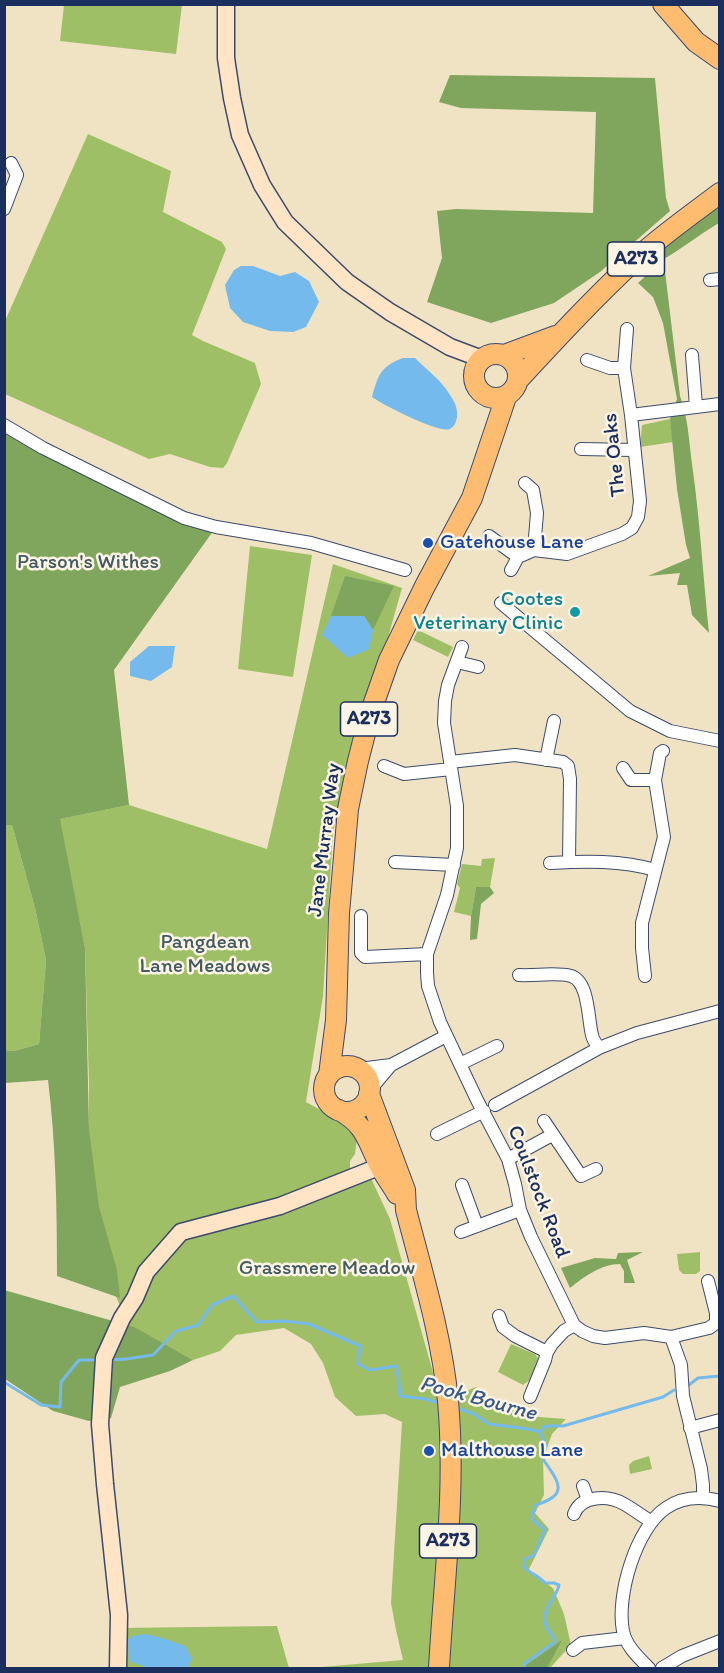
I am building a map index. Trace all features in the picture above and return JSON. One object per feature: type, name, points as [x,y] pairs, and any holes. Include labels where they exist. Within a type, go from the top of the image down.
[{"type":"main road","points":[[663,4],[696,42],[720,59]]},
{"type":"main road","name":"A273","points":[[519,379],[560,334],[636,259],[720,193]]},
{"type":"main road","name":"A273","points":[[504,355],[560,334]]},
{"type":"main road","points":[[489,355],[504,355],[515,364],[518,371],[517,386],[512,392],[499,399],[485,396],[476,385],[478,365],[489,355]]},
{"type":"main road","name":"Jane Murray Way","points":[[485,396],[492,441]]},
{"type":"main road","name":"Jane Murray Way","points":[[336,1020],[339,913],[348,809],[370,714],[389,660],[472,498],[506,396]]},
{"type":"main road","name":"A273","points":[[336,1020],[355,1068]]},
{"type":"main road","name":"A273","points":[[329,1075],[336,1020]]},
{"type":"main road","points":[[339,1067],[355,1068],[367,1078],[370,1092],[364,1104],[346,1112],[332,1106],[325,1094],[329,1075],[339,1067]]},
{"type":"main road","name":"A273","points":[[370,1092],[405,1190],[406,1210],[440,1351],[448,1407],[452,1478],[439,1668]]},
{"type":"main road","name":"A273","points":[[339,1110],[354,1118],[367,1136],[406,1210]]},
{"type":"street","points":[[226,4],[226,58],[240,135],[262,185],[285,222],[347,282],[390,312],[478,365]]},
{"type":"street","points":[[4,209],[18,175],[10,163]]},
{"type":"street","name":"The Oaks","points":[[534,550],[567,554],[622,534],[632,528],[638,517],[640,501],[624,368],[627,328]]},
{"type":"street","points":[[692,356],[696,406]]},
{"type":"street","points":[[587,360],[610,368],[624,368]]},
{"type":"street","points":[[631,415],[720,404]]},
{"type":"street","points":[[4,425],[43,448],[184,518],[216,527],[311,543],[405,570]]},
{"type":"street","points":[[581,449],[634,450]]},
{"type":"street","points":[[512,570],[518,557],[534,550],[537,513],[533,490],[525,483]]},
{"type":"street","points":[[489,536],[518,557]]},
{"type":"street","points":[[501,603],[630,711],[670,731],[720,741]]},
{"type":"street","name":"Coulstock Road","points":[[462,647],[448,685],[444,723],[458,820],[458,848],[447,895],[428,954],[426,973],[428,986],[440,1022],[459,1064],[490,1108],[508,1159],[520,1210],[574,1325]]},
{"type":"street","points":[[457,662],[478,667]]},
{"type":"street","points":[[546,760],[554,722]]},
{"type":"street","points":[[645,976],[641,934],[645,909],[664,837],[655,780],[660,753],[663,751]]},
{"type":"street","points":[[384,766],[404,774],[515,755],[563,762],[568,766],[570,779],[569,862]]},
{"type":"street","points":[[623,768],[631,780],[655,780]]},
{"type":"street","points":[[395,862],[454,865]]},
{"type":"street","points":[[550,863],[625,863],[656,870]]},
{"type":"street","points":[[361,916],[361,953],[364,957],[428,954]]},
{"type":"street","points":[[519,975],[566,975],[580,982],[585,992],[593,1038],[599,1048]]},
{"type":"street","points":[[437,1134],[490,1108],[599,1048],[637,1033],[720,1011]]},
{"type":"street","points":[[355,1068],[391,1065],[446,1036]]},
{"type":"street","points":[[459,1064],[497,1046]]},
{"type":"street","points":[[370,1092],[391,1065]]},
{"type":"street","points":[[543,1121],[581,1176],[596,1169]]},
{"type":"street","points":[[508,1159],[552,1135]]},
{"type":"street","points":[[118,1668],[119,1615],[100,1424],[103,1369],[104,1358],[146,1272],[181,1232],[280,1206],[381,1166]]},
{"type":"street","points":[[462,1185],[477,1226]]},
{"type":"street","points":[[461,1232],[520,1210]]},
{"type":"street","points":[[530,1397],[547,1352],[564,1331],[574,1325],[593,1336],[605,1338],[644,1333],[671,1337],[709,1328],[716,1323],[716,1313],[708,1281]]},
{"type":"street","points":[[499,1316],[503,1327],[515,1336],[547,1352]]},
{"type":"street","points":[[671,1337],[681,1365],[690,1428],[701,1469],[703,1497]]},
{"type":"street","points":[[690,1428],[720,1420]]},
{"type":"street","points":[[583,1486],[588,1500]]},
{"type":"street","points":[[649,1668],[629,1647],[621,1614],[626,1577],[633,1556],[652,1522],[673,1504],[703,1497],[720,1501]]},
{"type":"street","points":[[574,1514],[576,1508],[588,1500],[605,1499],[622,1502],[652,1522]]},
{"type":"street","points":[[573,1650],[582,1643],[625,1638]]},
{"type":"street","points":[[662,1668],[682,1656],[720,1641]]},
{"type":"green space","points":[[64,5],[182,5],[176,54],[60,41]]},
{"type":"green space","points":[[450,75],[655,78],[666,198],[670,211],[600,272],[554,303],[491,323],[427,302],[442,258],[437,211],[456,209],[593,213],[596,112],[461,108],[439,102]]},
{"type":"green space","points":[[88,134],[171,171],[163,212],[222,242],[226,249],[192,335],[255,363],[261,384],[223,468],[210,467],[170,454],[149,459],[5,394],[5,321]]},
{"type":"green space","points":[[719,206],[719,223],[650,266],[661,244],[696,218]]},
{"type":"green space","points":[[664,263],[680,396],[687,421],[695,485],[709,633],[692,615],[687,585],[677,585],[680,573],[648,576],[690,558],[677,489],[670,419],[677,399],[663,323],[653,297],[638,283],[657,265]]},
{"type":"green space","points":[[670,419],[673,442],[640,447],[642,425]]},
{"type":"green space","name":"Parson's Withes","points":[[5,425],[216,527],[114,670],[129,805],[60,819],[85,948],[89,1129],[99,1207],[117,1270],[120,1298],[57,1276],[56,1178],[48,1080],[5,1083],[5,1050],[14,1051],[39,1044],[46,960],[35,908],[12,825],[5,825]]},
{"type":"green space","points":[[250,546],[312,555],[293,677],[238,669]]},
{"type":"green space","name":"Pangdean Lane Meadows","points":[[333,564],[402,588],[333,831],[323,996],[306,1102],[350,1126],[357,1139],[355,1154],[350,1161],[350,1173],[259,1208],[177,1224],[140,1267],[120,1306],[89,1231],[89,1085],[85,948],[59,819],[129,805],[267,849]]},
{"type":"green space","points":[[345,576],[394,586],[373,630],[364,616],[331,616]]},
{"type":"green space","points":[[418,630],[453,647],[448,657],[413,640]]},
{"type":"green space","points":[[5,825],[12,825],[35,908],[46,960],[39,1044],[14,1051],[5,1050]]},
{"type":"green space","points":[[495,858],[490,887],[476,887],[471,916],[454,912],[460,888],[457,884],[462,864],[481,866],[482,859]]},
{"type":"green space","points":[[476,887],[490,887],[494,893],[481,904],[477,939],[470,940],[471,916]]},
{"type":"green space","name":"Grassmere Meadow","points":[[369,1174],[390,1219],[441,1401],[476,1387],[500,1405],[539,1417],[566,1419],[552,1434],[543,1459],[544,1495],[535,1513],[549,1529],[528,1571],[553,1588],[564,1614],[571,1645],[550,1668],[310,1668],[403,1660],[391,1603],[402,1422],[385,1414],[356,1416],[335,1397],[323,1363],[311,1344],[284,1328],[236,1335],[220,1351],[193,1360],[134,1328],[122,1325],[151,1275],[184,1235]]},
{"type":"green space","points":[[643,1252],[627,1260],[635,1283],[624,1283],[624,1271],[620,1264],[600,1269],[570,1288],[561,1268],[595,1258],[616,1259],[618,1253]]},
{"type":"green space","points":[[700,1252],[700,1271],[696,1274],[683,1274],[679,1270],[677,1254]]},
{"type":"green space","points":[[4,1290],[134,1327],[193,1360],[170,1371],[120,1387],[111,1418],[89,1421],[53,1411],[5,1379]]},
{"type":"green space","points":[[511,1344],[535,1354],[538,1358],[531,1379],[523,1385],[498,1372]]},
{"type":"green space","points":[[649,1456],[652,1469],[630,1474],[629,1465],[633,1461]]},
{"type":"green space","points":[[277,1626],[289,1668],[118,1668],[119,1628]]},
{"type":"green space","points":[[562,1640],[547,1668],[522,1668]]},
{"type":"water","points":[[241,266],[253,266],[280,276],[295,272],[309,281],[319,302],[306,327],[293,332],[270,331],[243,322],[230,308],[225,285],[234,270]]},
{"type":"water","points":[[403,358],[415,358],[438,380],[452,398],[457,414],[453,427],[444,429],[424,423],[372,397],[376,383],[385,368]]},
{"type":"water","points":[[331,616],[364,616],[373,630],[369,649],[348,658],[322,635]]},
{"type":"water","points":[[149,646],[175,646],[172,667],[151,681],[130,676],[130,662]]},
{"type":"water","points":[[146,1634],[185,1646],[192,1658],[188,1668],[149,1668],[129,1661],[128,1639]]},
{"type":"waterway","name":"Pook Bourne","points":[[109,1360],[153,1355],[176,1331],[198,1325],[212,1305],[233,1296],[257,1322],[284,1321],[309,1324],[360,1346],[358,1364],[370,1370],[396,1366],[400,1396],[442,1404]]},
{"type":"waterway","name":"Pook Bourne","points":[[4,1382],[41,1405],[60,1407],[61,1382],[79,1360],[100,1360]]},
{"type":"waterway","points":[[689,1385],[698,1378],[720,1376]]},
{"type":"waterway","points":[[540,1432],[545,1426],[563,1426],[663,1397],[674,1390]]},
{"type":"waterway","name":"Pook Bourne","points":[[457,1408],[474,1414],[489,1424],[540,1432]]},
{"type":"waterway","name":"Pook Bourne","points":[[525,1668],[524,1664],[555,1642],[547,1628],[545,1614],[559,1585],[545,1583],[524,1567],[525,1559],[534,1555],[545,1530],[532,1519],[535,1506],[553,1497],[558,1489],[556,1478],[543,1459],[546,1446],[540,1432]]},
{"type":"place","name":"Gatehouse Lane","points":[[428,543]]},
{"type":"place","name":"Cootes Veterinary Clinic","points":[[575,612]]},
{"type":"place","name":"Malthouse Lane","points":[[429,1451]]}]
